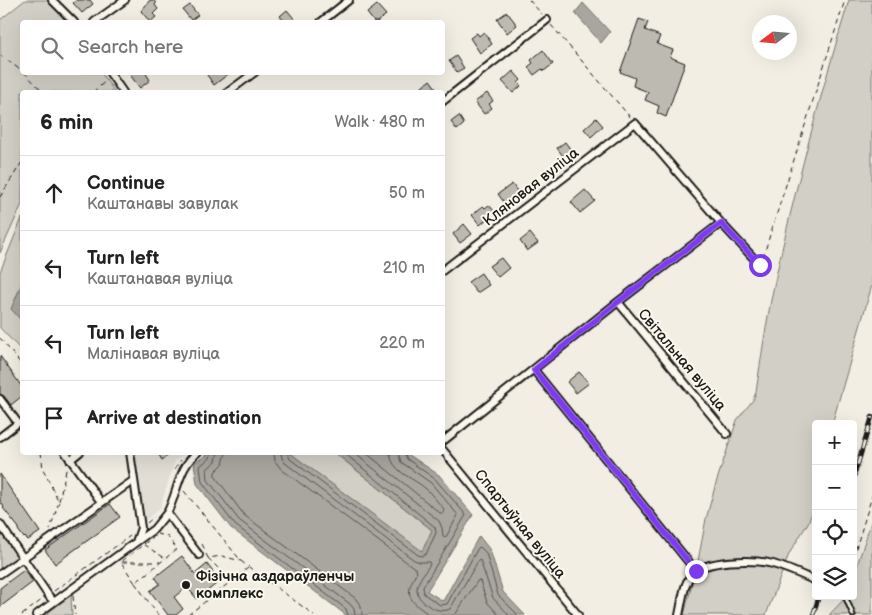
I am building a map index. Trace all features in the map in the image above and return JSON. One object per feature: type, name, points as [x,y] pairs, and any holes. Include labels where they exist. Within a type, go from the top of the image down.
[{"type":"street","points":[[52,0],[72,20]]},
{"type":"street","points":[[97,20],[125,0]]},
{"type":"street","points":[[324,20],[349,0]]},
{"type":"street","points":[[445,100],[547,20]]},
{"type":"street","points":[[111,75],[122,90]]},
{"type":"street","points":[[231,90],[251,75]]},
{"type":"street","points":[[635,122],[721,223],[760,265]]},
{"type":"street","name":"Кляновая вуліца","points":[[445,269],[635,122]]},
{"type":"street","points":[[445,440],[721,223]]},
{"type":"street","name":"Світальная вуліца","points":[[618,302],[727,434]]},
{"type":"street","points":[[534,370],[696,571]]},
{"type":"street","points":[[0,399],[20,422],[0,437]]},
{"type":"street","name":"Спартыўная вуліца","points":[[445,453],[578,615]]},
{"type":"street","points":[[130,455],[141,528],[136,543]]},
{"type":"street","points":[[36,615],[154,529],[167,513],[183,470],[194,455]]},
{"type":"street","points":[[68,457],[101,502]]},
{"type":"street","points":[[0,574],[134,480]]},
{"type":"street","points":[[167,513],[199,555]]},
{"type":"street","points":[[0,524],[48,596],[54,602]]},
{"type":"street","points":[[679,615],[686,584],[691,575],[700,568],[717,563],[735,561],[771,564],[812,579]]},
{"type":"lane","points":[[847,600],[853,615]]},
{"type":"path","points":[[529,0],[635,122]]},
{"type":"path","points":[[760,265],[845,0]]},
{"type":"path","points":[[0,55],[20,70]]},
{"type":"path","points":[[26,75],[42,90]]},
{"type":"path","points":[[95,90],[109,75]]},
{"type":"path","points":[[0,197],[20,165]]},
{"type":"path","points":[[0,338],[20,363]]},
{"type":"path","points":[[41,455],[43,469],[59,502]]},
{"type":"path","points":[[46,542],[59,502],[68,457]]},
{"type":"path","points":[[175,472],[178,462],[185,458]]},
{"type":"path","points":[[178,484],[222,540],[242,562],[314,615]]},
{"type":"path","points":[[854,555],[872,496]]},
{"type":"path","points":[[22,615],[156,515]]},
{"type":"path","points":[[121,562],[157,534],[167,536],[177,549],[135,582]]},
{"type":"path","points":[[202,544],[208,558],[232,582]]},
{"type":"path","points":[[143,545],[165,558]]},
{"type":"path","points":[[208,558],[222,556],[242,562]]},
{"type":"path","points":[[121,562],[161,562]]},
{"type":"path","points":[[121,562],[158,615]]},
{"type":"path","points":[[188,615],[249,567]]},
{"type":"path","points":[[73,588],[75,615]]},
{"type":"shaded area","points":[[25,0],[51,0],[65,20],[20,20],[20,75],[102,75],[114,90],[20,90],[20,208],[0,253],[0,20]]},
{"type":"shaded area","points":[[849,0],[872,0],[872,285],[833,420],[812,420],[812,513],[789,554],[766,615],[684,615],[716,483],[737,420],[753,400],[756,392],[770,303],[818,108]]},
{"type":"shaded area","points":[[20,223],[20,288],[12,309],[20,319],[20,349],[0,328],[0,272]]},
{"type":"shaded area","points":[[133,455],[184,455],[175,461],[160,508],[144,522]]},
{"type":"shaded area","points":[[293,455],[338,455],[432,530],[422,552]]},
{"type":"shaded area","points":[[872,519],[872,615],[829,615],[843,600],[857,600],[857,566]]},
{"type":"shaded area","points":[[0,528],[19,557],[0,570]]},
{"type":"shaded area","points":[[71,595],[72,615],[45,615]]},
{"type":"water","points":[[583,3],[610,32],[601,43],[575,13]]},
{"type":"water","points":[[20,288],[20,319],[11,309]]},
{"type":"water","points":[[207,455],[293,455],[422,551],[432,530],[338,455],[409,455],[439,475],[473,515],[427,591],[443,601],[479,536],[490,550],[503,592],[525,615],[346,615],[231,528],[197,484],[194,463]]},
{"type":"building","points":[[77,0],[90,0],[93,4],[82,13],[73,3]]},
{"type":"building","points":[[150,0],[156,3],[155,5],[158,9],[153,14],[156,17],[152,20],[148,20],[141,11]]},
{"type":"building","points":[[190,5],[198,15],[191,20],[183,10]]},
{"type":"building","points":[[377,5],[386,15],[380,20],[372,20],[367,13]]},
{"type":"building","points":[[287,10],[295,20],[283,20],[280,16]]},
{"type":"building","points":[[507,12],[517,25],[507,33],[497,19]]},
{"type":"building","points":[[639,19],[648,22],[645,30],[660,36],[657,44],[673,50],[670,57],[685,63],[666,117],[657,113],[659,106],[645,100],[648,92],[633,86],[635,78],[620,72]]},
{"type":"building","points":[[484,32],[492,44],[480,53],[470,38],[477,33],[479,36]]},
{"type":"building","points":[[543,50],[553,64],[544,71],[542,69],[534,75],[528,67],[533,63],[531,60]]},
{"type":"building","points":[[456,56],[464,68],[457,72],[449,61]]},
{"type":"building","points":[[513,71],[521,80],[518,83],[521,86],[513,93],[502,81]]},
{"type":"building","points":[[130,75],[147,75],[150,80],[140,88]]},
{"type":"building","points":[[207,75],[227,75],[214,85]]},
{"type":"building","points":[[430,80],[436,88],[433,90],[422,90],[421,88]]},
{"type":"building","points":[[487,93],[493,101],[489,104],[492,108],[484,114],[475,102]]},
{"type":"building","points":[[459,116],[464,124],[457,130],[451,122]]},
{"type":"building","points":[[596,118],[603,126],[591,137],[584,129]]},
{"type":"building","points":[[565,142],[574,154],[566,160],[557,148]]},
{"type":"building","points":[[512,184],[520,195],[506,205],[498,194]]},
{"type":"building","points":[[585,190],[595,201],[580,213],[571,202]]},
{"type":"building","points":[[489,205],[495,212],[480,225],[472,215],[483,206],[485,208]]},
{"type":"building","points":[[464,224],[472,234],[460,243],[453,234]]},
{"type":"building","points":[[530,233],[538,243],[527,251],[520,241]]},
{"type":"building","points":[[501,258],[509,268],[498,277],[489,266]]},
{"type":"building","points":[[481,273],[489,285],[477,293],[468,282]]},
{"type":"building","points":[[0,356],[20,384],[20,398],[11,405],[0,394]]},
{"type":"building","points":[[579,372],[589,383],[576,393],[567,382]]},
{"type":"building","points":[[159,455],[169,455],[162,460]]},
{"type":"building","points":[[0,474],[40,532],[28,540],[18,530],[19,528],[3,508],[0,501]]},
{"type":"building","points":[[110,504],[120,517],[55,564],[45,550]]},
{"type":"building","name":"Фізічна аздараўленчы комплекс","points":[[182,556],[195,574],[207,564],[220,581],[197,599],[187,587],[174,597],[183,609],[176,615],[168,615],[150,591],[160,584],[155,577]]},
{"type":"building","points":[[24,570],[33,582],[0,607],[0,588]]},
{"type":"railway","points":[[857,467],[872,417]]},
{"type":"railway","points":[[813,615],[818,600]]},
{"type":"place","name":"Фізічна аздараўленчы комплекс","points":[[186,585]]},
{"type":"route","points":[[696,571],[534,370],[618,302],[721,223],[760,265]]}]
